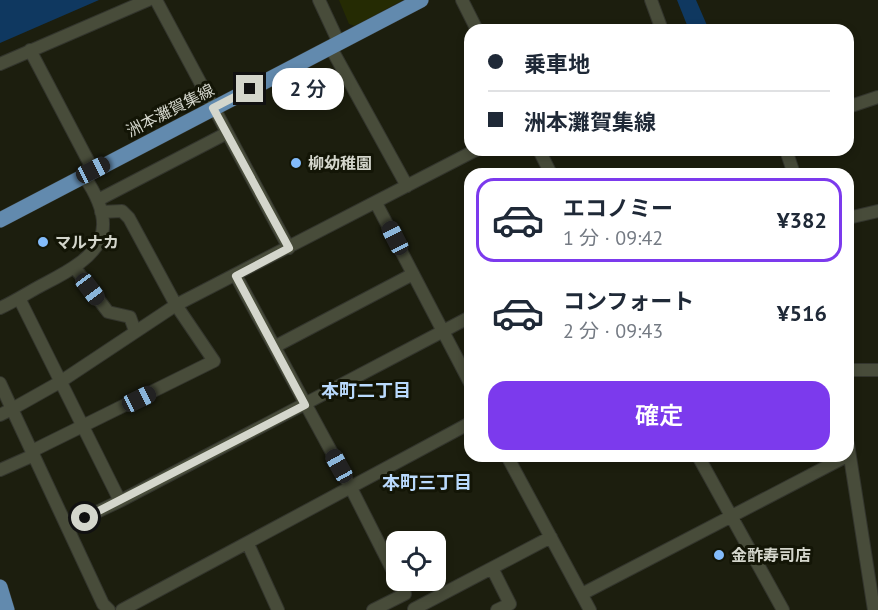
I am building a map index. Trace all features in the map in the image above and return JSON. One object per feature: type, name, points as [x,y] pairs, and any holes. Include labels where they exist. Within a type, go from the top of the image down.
[{"type":"main road","name":"洲本灘賀集線","points":[[0,220],[421,0]]},
{"type":"main road","points":[[0,587],[7,610]]},
{"type":"street","points":[[0,64],[148,0]]},
{"type":"street","points":[[156,0],[289,248]]},
{"type":"street","points":[[319,0],[335,45],[407,186]]},
{"type":"street","points":[[462,0],[474,24]]},
{"type":"street","points":[[651,0],[660,24]]},
{"type":"street","points":[[0,308],[75,268],[101,241],[100,206],[88,173],[30,51]]},
{"type":"street","points":[[854,105],[878,97]]},
{"type":"street","points":[[100,206],[227,133]]},
{"type":"street","points":[[0,415],[60,382],[176,306],[464,156]]},
{"type":"street","points":[[376,202],[464,371]]},
{"type":"street","points":[[0,470],[82,426],[214,361],[176,306],[129,218],[122,211],[100,206]]},
{"type":"street","points":[[854,217],[878,211]]},
{"type":"street","points":[[75,268],[102,305],[117,316],[130,317],[135,331]]},
{"type":"street","points":[[276,346],[413,274]]},
{"type":"street","points":[[236,276],[276,346],[386,557]]},
{"type":"street","points":[[19,298],[120,501]]},
{"type":"street","points":[[67,526],[120,501],[464,320]]},
{"type":"street","points":[[854,370],[878,370]]},
{"type":"street","points":[[0,383],[103,604],[109,610]]},
{"type":"street","points":[[122,610],[248,544],[261,533],[464,426]]},
{"type":"street","points":[[510,462],[590,610]]},
{"type":"street","points":[[701,462],[783,610]]},
{"type":"street","points":[[582,594],[730,517],[827,462]]},
{"type":"street","points":[[850,462],[874,610]]},
{"type":"street","points":[[403,591],[414,610],[551,537]]},
{"type":"street","points":[[248,544],[278,610]]},
{"type":"street","points":[[492,567],[510,604],[497,610]]},
{"type":"street","points":[[373,610],[405,594]]},
{"type":"green space","points":[[339,0],[403,0],[355,26],[349,24]]},
{"type":"water","points":[[0,0],[99,0],[0,43]]},
{"type":"water","points":[[677,0],[696,0],[706,24],[687,24]]},
{"type":"place","name":"柳幼稚園","points":[[296,163]]},
{"type":"place","name":"マルナカ","points":[[43,242]]},
{"type":"place","name":"金酢寿司店","points":[[719,555]]},
{"type":"district","name":"本町二丁目","points":[[366,391]]},
{"type":"district","name":"本町三丁目","points":[[427,483]]},
{"type":"route","points":[[85,518],[305,405],[276,346],[236,276],[289,248],[213,108],[250,89]]}]
